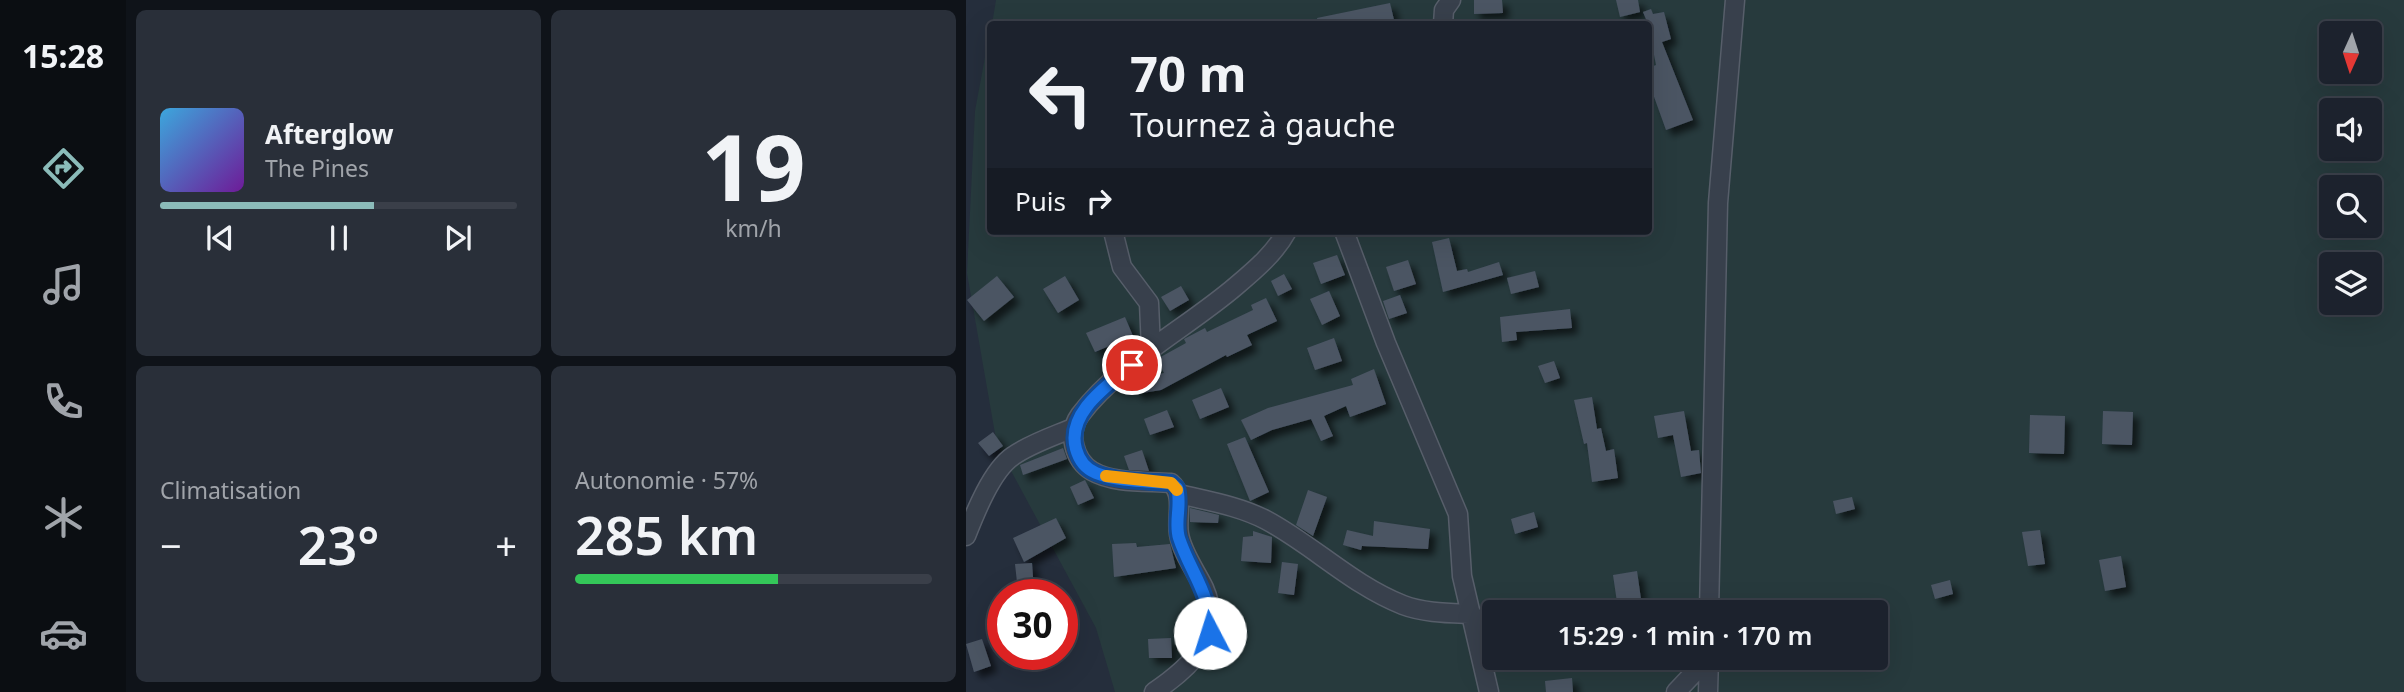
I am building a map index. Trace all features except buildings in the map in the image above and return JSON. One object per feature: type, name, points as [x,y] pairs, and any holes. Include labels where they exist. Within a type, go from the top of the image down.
[{"type":"street","points":[[1443,21],[1444,10],[1451,0]]},
{"type":"street","points":[[1709,600],[1718,203],[1734,0]]},
{"type":"street","points":[[1114,235],[1122,267],[1149,303],[1151,349]]},
{"type":"street","points":[[966,536],[976,509],[1008,461],[1073,428],[1079,416],[1113,381],[1151,349],[1186,327],[1258,267],[1284,235]]},
{"type":"street","points":[[1346,235],[1386,343],[1458,514],[1462,576],[1489,692]]},
{"type":"street","points":[[1073,428],[1079,460],[1093,472],[1115,478],[1171,483],[1179,494],[1179,537],[1205,591],[1211,615],[1210,633],[1186,669],[1154,692]]},
{"type":"street","points":[[1179,494],[1224,504],[1265,520],[1345,573],[1405,606],[1432,612],[1472,614]]},
{"type":"street","points":[[1676,692],[1695,670]]},
{"type":"street","points":[[1708,692],[1709,670]]},
{"type":"shaded area","points":[[996,0],[2404,0],[2404,692],[1115,692],[1096,628],[1078,595],[1078,579],[1069,579],[997,445],[967,273],[975,111],[987,46],[987,235],[1652,235],[1652,21],[992,21]]},
{"type":"slow traffic","points":[[1106,476],[1171,483],[1177,490]]},
{"type":"route","points":[[1132,365],[1079,416],[1073,428],[1076,453],[1079,460],[1093,472],[1115,478],[1171,483],[1177,488],[1179,537],[1205,591],[1211,615],[1210,633]]}]
